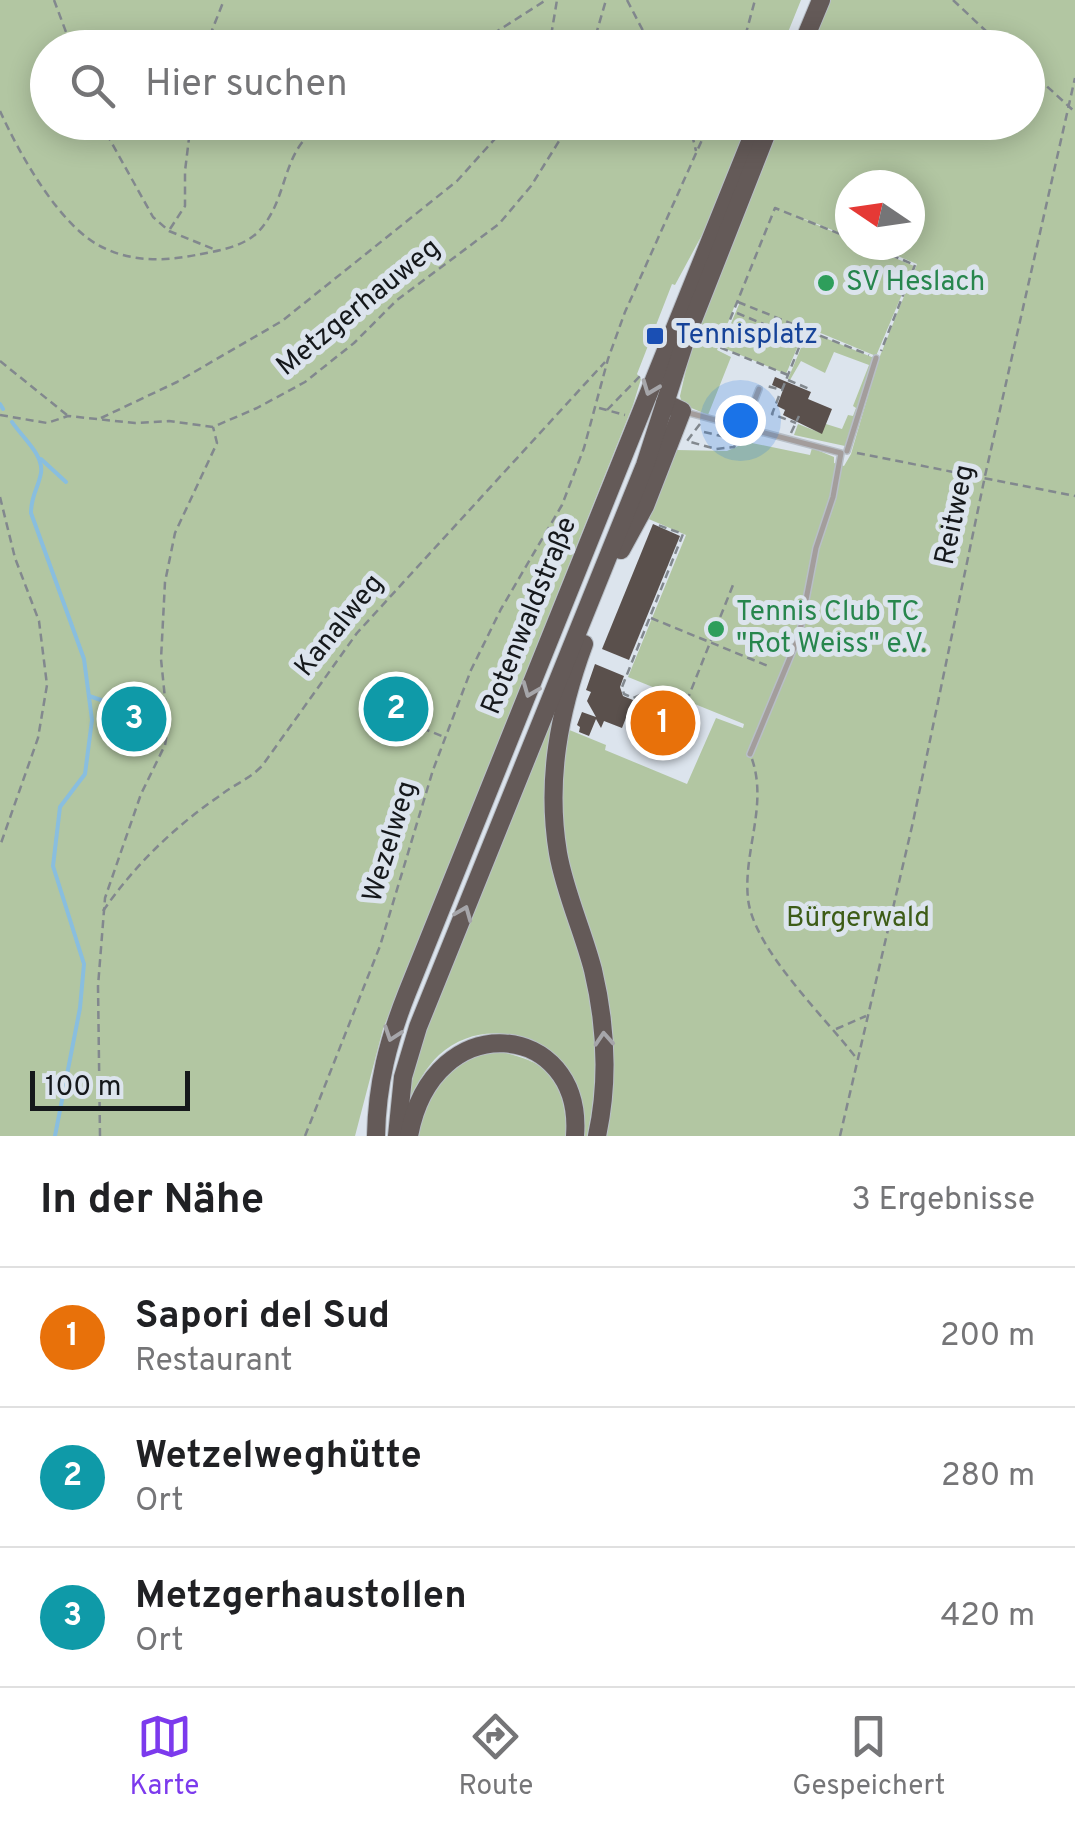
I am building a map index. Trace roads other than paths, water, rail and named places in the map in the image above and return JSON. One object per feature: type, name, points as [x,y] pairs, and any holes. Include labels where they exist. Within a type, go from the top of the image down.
[{"type":"highway","points":[[798,30],[810,0]]},
{"type":"highway","points":[[808,30],[820,0]]},
{"type":"highway","name":"Rotenwaldstraße","points":[[376,1136],[378,1086],[406,993],[751,140]]},
{"type":"highway","name":"Rotenwaldstraße","points":[[621,550],[645,506],[716,258],[764,140]]},
{"type":"highway","name":"Rotenwaldstraße","points":[[397,1136],[403,1077],[418,1027],[626,511],[673,407]]},
{"type":"highway","points":[[596,1136],[603,1101],[605,1042],[592,968],[562,870],[553,814],[553,782],[557,740],[568,696],[621,550],[626,511]]},
{"type":"highway","points":[[409,1136],[417,1104],[437,1070],[465,1050],[503,1043],[532,1052],[560,1075],[574,1104],[575,1136]]},
{"type":"highway","points":[[363,1136],[378,1086]]},
{"type":"lane","points":[[847,451],[876,358]]},
{"type":"lane","points":[[744,430],[762,390]]},
{"type":"lane","points":[[673,407],[744,430],[838,451],[842,460],[816,548],[799,636],[750,754]]},
{"type":"waterway","points":[[0,404],[3,409]]},
{"type":"waterway","points":[[12,422],[41,466],[31,513],[84,659],[92,720],[85,774],[60,807],[53,866],[84,964],[80,1008],[55,1136]]},
{"type":"waterway","points":[[41,459],[66,482]]},
{"type":"waterway","points":[[89,696],[122,707]]},
{"type":"place","name":"SV Heslach","points":[[826,283]]},
{"type":"place","name":"Tennisplatz","points":[[655,336]]},
{"type":"place","name":"Tennis Club TC \"Rot Weiss\" e.V.","points":[[716,629]]},
{"type":"place","name":"Wetzelweghütte","points":[[396,709]]},
{"type":"place","name":"Metzgerhaustollen","points":[[134,719]]},
{"type":"place","name":"Sapori del Sud","points":[[663,723]]},
{"type":"park label","name":"Bürgerwald","points":[[858,919]]}]
